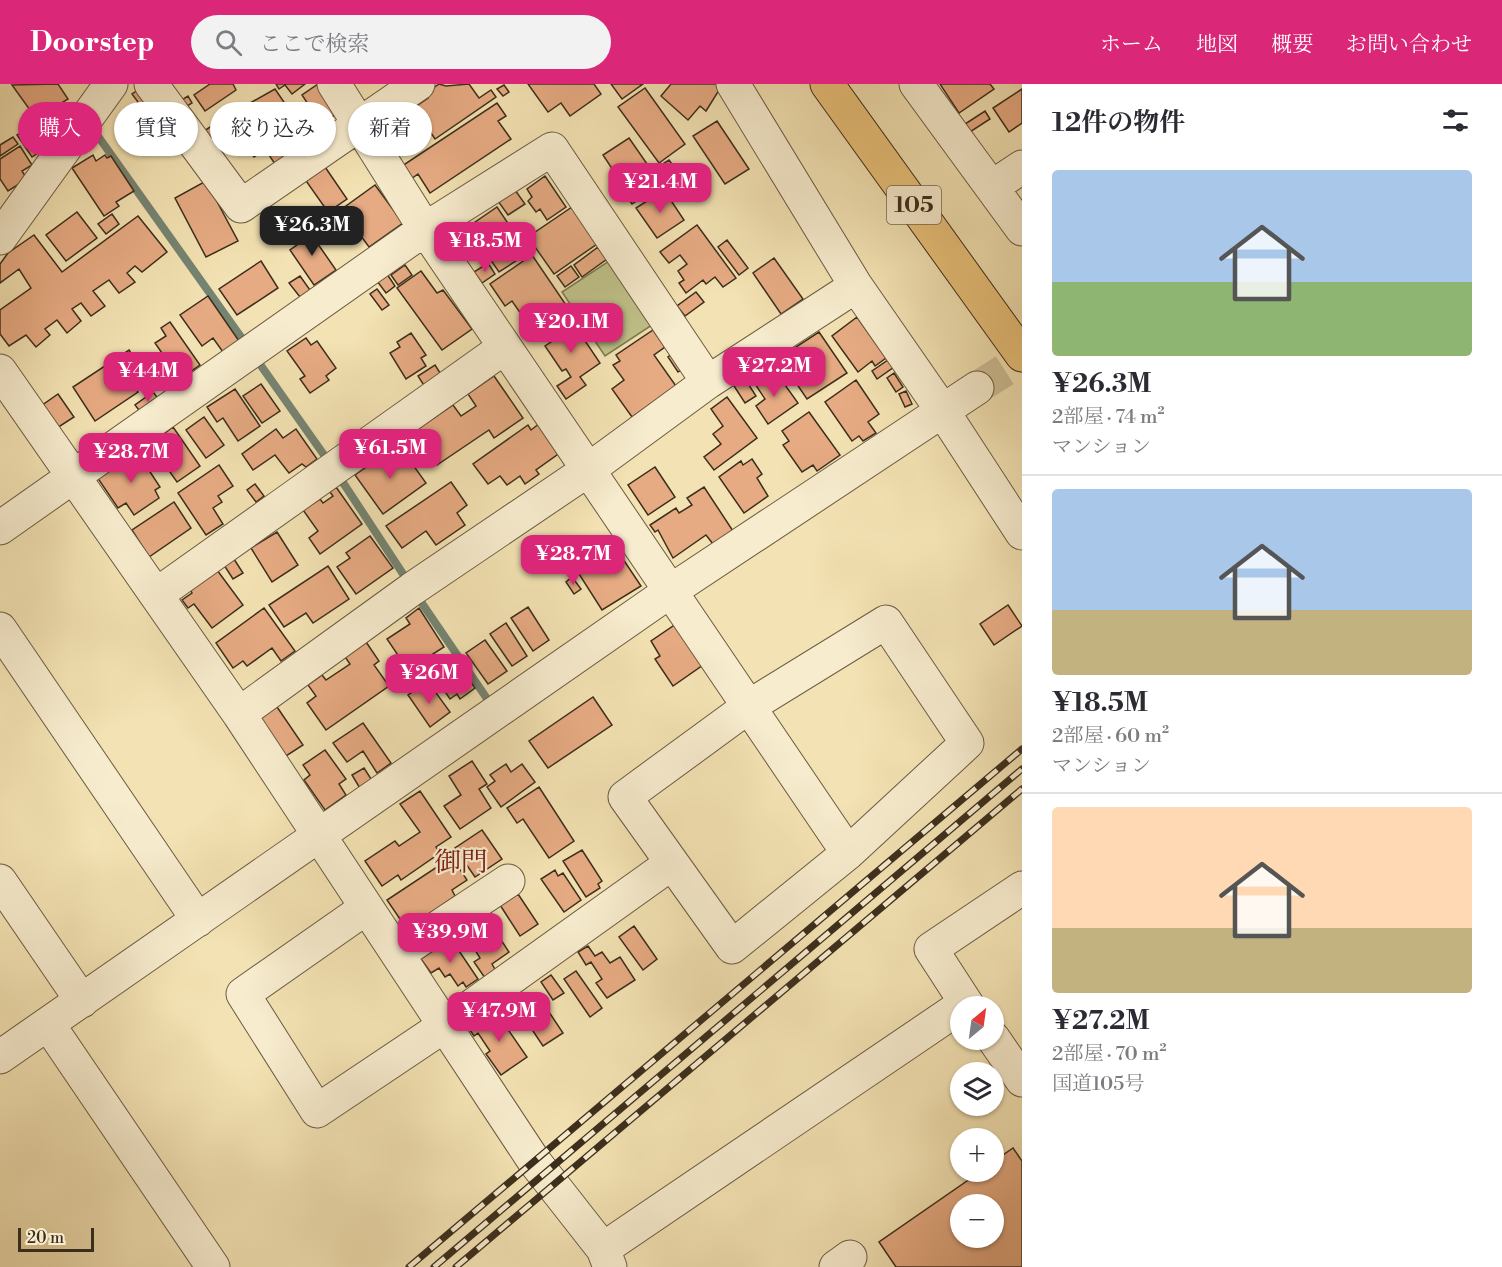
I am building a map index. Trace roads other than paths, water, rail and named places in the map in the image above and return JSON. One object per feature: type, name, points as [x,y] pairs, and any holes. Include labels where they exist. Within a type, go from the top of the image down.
[{"type":"highway","name":"105","points":[[827,84],[1022,355]]},
{"type":"street","points":[[0,238],[111,84]]},
{"type":"street","points":[[151,84],[241,206],[348,134]]},
{"type":"street","points":[[334,84],[348,105]]},
{"type":"street","points":[[393,102],[418,84]]},
{"type":"street","points":[[733,84],[856,286],[942,410],[1022,533]]},
{"type":"street","points":[[916,84],[1022,229]]},
{"type":"street","points":[[0,528],[426,229],[552,149],[708,382]]},
{"type":"street","points":[[380,156],[504,347],[848,853]]},
{"type":"street","points":[[992,188],[1022,167]]},
{"type":"street","points":[[239,714],[412,589],[588,470],[708,382],[856,286]]},
{"type":"street","points":[[156,595],[504,347]]},
{"type":"street","points":[[0,371],[239,714],[534,1161],[605,1261],[950,1016]]},
{"type":"street","points":[[0,1057],[320,837],[669,592],[977,388]]},
{"type":"street","points":[[886,622],[967,743],[848,853],[732,947],[625,797],[748,707],[886,622]]},
{"type":"street","points":[[0,629],[198,920]]},
{"type":"street","points":[[366,908],[243,994],[318,1111],[444,1026],[672,863]]},
{"type":"street","points":[[0,881],[82,1001]]},
{"type":"street","points":[[398,954],[508,881]]},
{"type":"street","points":[[958,996],[931,949],[1022,888]]},
{"type":"street","points":[[48,1024],[213,1267]]},
{"type":"waterway","points":[[102,142],[246,344]]},
{"type":"waterway","points":[[257,360],[329,462]]},
{"type":"waterway","points":[[340,478],[407,580]]},
{"type":"waterway","points":[[417,596],[492,706]]},
{"type":"tunnel","points":[[977,388],[1022,359]]},
{"type":"railway","points":[[409,1267],[1022,749]]},
{"type":"railway","points":[[434,1267],[1022,769]]},
{"type":"railway","points":[[456,1267],[1022,789]]},
{"type":"district","name":"御門","points":[[461,863]]}]
